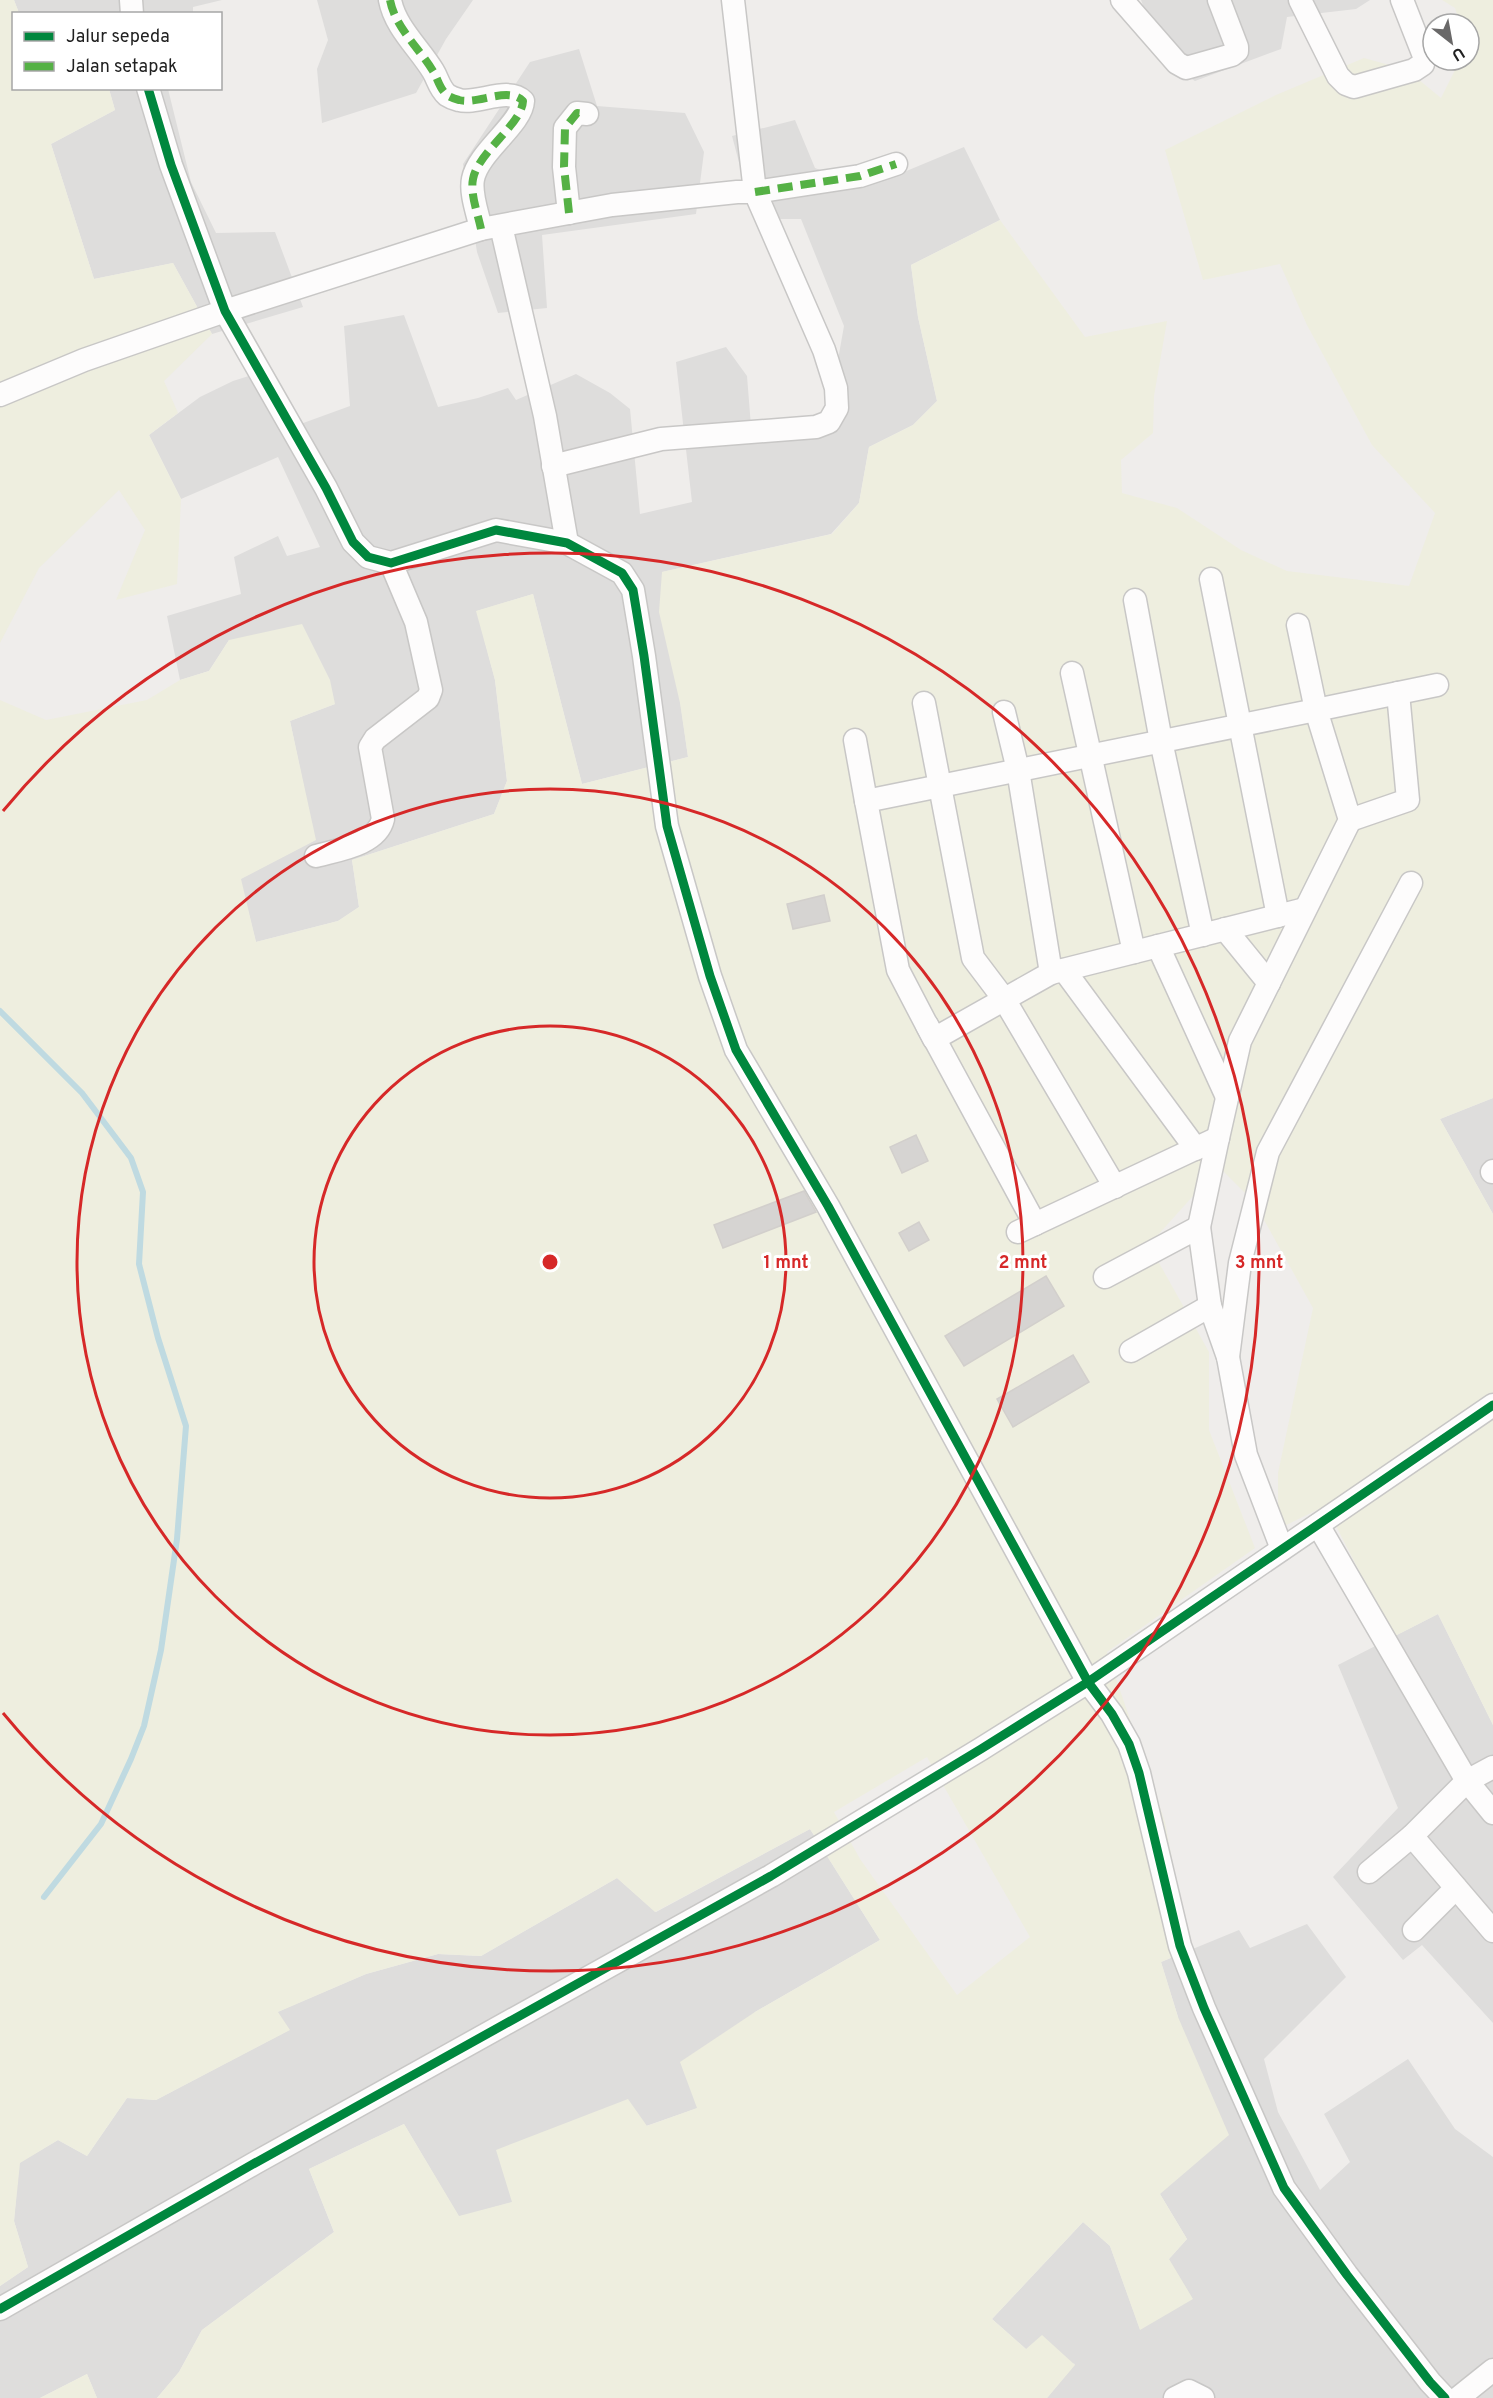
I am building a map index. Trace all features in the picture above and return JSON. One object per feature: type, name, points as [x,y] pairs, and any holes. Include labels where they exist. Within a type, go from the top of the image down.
[{"type":"street","points":[[390,0],[392,11],[401,28],[416,44],[448,96],[462,101],[496,96],[519,97],[523,101],[519,113],[492,146],[472,177],[472,192],[491,228],[545,416],[567,543]]},
{"type":"street","points":[[553,466],[661,439],[816,427],[829,422],[837,408],[836,388],[824,350],[770,231],[755,192],[733,0]]},
{"type":"street","points":[[1122,0],[1177,63],[1186,68],[1232,55],[1237,51],[1219,0]]},
{"type":"street","points":[[1300,0],[1338,76],[1346,84],[1354,87],[1414,70],[1423,64],[1424,56],[1402,0]]},
{"type":"street","points":[[149,90],[171,165],[225,311],[326,488],[353,542],[368,557],[391,563],[496,530],[567,543],[622,573],[633,590],[667,826],[710,976],[736,1050],[828,1206],[1088,1682],[1112,1714],[1129,1744],[1139,1773],[1180,1946],[1204,2008],[1284,2188],[1347,2275],[1445,2398]]},
{"type":"street","points":[[569,213],[564,167],[565,128],[577,113],[587,114]]},
{"type":"street","points":[[0,395],[84,360],[225,311],[491,228],[612,205],[755,192],[860,176],[896,164]]},
{"type":"street","points":[[316,856],[358,843],[376,834],[383,819],[370,747],[375,739],[428,698],[431,690],[416,622],[391,563]]},
{"type":"street","points":[[1211,579],[1278,916]]},
{"type":"street","points":[[1135,600],[1161,741],[1203,935]]},
{"type":"street","points":[[1282,1549],[1246,1455],[1228,1357],[1210,1306],[1199,1227],[1240,1041],[1350,820],[1316,710],[1298,625]]},
{"type":"street","points":[[1072,673],[1134,952]]},
{"type":"street","points":[[866,801],[1437,685]]},
{"type":"street","points":[[1350,820],[1408,800],[1398,693]]},
{"type":"street","points":[[924,703],[974,958],[1004,999],[1115,1187]]},
{"type":"street","points":[[1004,712],[1018,770],[1057,971],[1196,1149]]},
{"type":"street","points":[[855,740],[898,970],[1027,1228],[1218,1138]]},
{"type":"street","points":[[1228,1357],[1240,1263],[1268,1152],[1411,883]]},
{"type":"street","points":[[934,1039],[1057,971],[1305,909]]},
{"type":"street","points":[[1225,929],[1269,983]]},
{"type":"street","points":[[1158,946],[1227,1097]]},
{"type":"street","points":[[911,996],[934,1039]]},
{"type":"street","points":[[1105,1277],[1199,1227]]},
{"type":"street","points":[[1131,1351],[1210,1306]]},
{"type":"street","points":[[0,2309],[255,2163],[771,1876],[1088,1682],[1493,1405]]},
{"type":"street","points":[[1318,1525],[1467,1781],[1493,1814]]},
{"type":"street","points":[[1369,1872],[1412,1836],[1467,1781],[1493,1767]]},
{"type":"street","points":[[1412,1836],[1493,1931]]},
{"type":"street","points":[[1414,1930],[1456,1888]]},
{"type":"street","points":[[1458,2398],[1493,2370]]},
{"type":"street","points":[[1175,2398],[1188,2391],[1203,2398]]},
{"type":"shaded area","points":[[0,0],[14,0],[19,12],[12,12],[12,90],[109,90],[115,110],[51,144],[94,279],[173,263],[212,334],[164,381],[178,413],[149,435],[181,499],[177,584],[116,600],[145,530],[119,490],[39,568],[0,643]]},
{"type":"shaded area","points":[[14,0],[222,0],[193,7],[193,12],[19,12]]},
{"type":"shaded area","points":[[317,0],[473,0],[446,39],[416,93],[322,123],[317,69],[328,40]]},
{"type":"shaded area","points":[[1141,0],[1370,0],[1356,9],[1287,17],[1281,49],[1195,81],[1164,61]]},
{"type":"shaded area","points":[[1442,0],[1493,0],[1493,1098],[1440,1119],[1493,1214],[1493,1725],[1438,1614],[1393,1637],[1336,1526],[1319,1509],[1278,1529],[1278,1473],[1313,1308],[1254,1202],[1219,1167],[1149,1245],[1209,1352],[1209,1430],[1255,1548],[1107,1652],[1165,1822],[1189,1950],[1161,1962],[1178,2017],[1229,2135],[1160,2194],[1187,2239],[1169,2259],[1193,2299],[1140,2330],[1110,2246],[1083,2222],[992,2319],[1026,2349],[1042,2335],[1075,2365],[1047,2398],[157,2398],[179,2372],[202,2330],[334,2232],[309,2169],[404,2124],[459,2216],[512,2202],[496,2150],[628,2099],[647,2126],[697,2108],[680,2062],[755,2012],[880,1940],[810,1829],[655,1912],[617,1878],[481,1956],[438,1954],[366,1974],[278,2012],[290,2030],[156,2100],[127,2098],[87,2156],[58,2140],[20,2163],[14,2221],[28,2267],[0,2286],[0,700],[46,720],[147,700],[180,680],[209,671],[229,640],[302,624],[330,680],[335,704],[290,721],[316,840],[241,879],[256,942],[338,921],[359,907],[352,860],[494,814],[507,781],[495,680],[476,611],[533,594],[582,784],[688,757],[680,703],[659,612],[662,572],[832,534],[859,503],[869,447],[913,425],[937,401],[918,317],[911,265],[1000,220],[1085,337],[1167,321],[1154,396],[1153,433],[1121,460],[1122,493],[1177,508],[1241,550],[1287,571],[1409,586],[1435,513],[1372,445],[1307,325],[1280,264],[1203,280],[1165,150],[1276,95],[1364,58],[1407,70],[1441,98],[1454,72],[1481,72],[1481,12],[1456,12],[1455,8]],"holes":[[[927,1757],[1030,1937],[957,1995],[860,1859],[834,1812]]]},
{"type":"shaded area","points":[[579,49],[597,106],[685,113],[704,152],[696,214],[542,235],[547,308],[498,313],[477,252],[463,164],[530,62]]},
{"type":"shaded area","points":[[109,90],[168,90],[191,182],[216,233],[275,232],[303,307],[212,334],[173,263],[94,279],[51,144],[115,110]]},
{"type":"shaded area","points":[[795,120],[815,168],[855,183],[880,182],[964,147],[1000,220],[911,265],[918,317],[937,401],[913,425],[869,447],[859,503],[831,534],[662,572],[688,757],[582,784],[533,594],[477,611],[495,680],[507,781],[494,814],[352,860],[359,907],[338,921],[256,942],[240,879],[315,840],[290,721],[335,704],[229,640],[209,671],[180,680],[167,616],[241,594],[234,557],[278,536],[287,556],[320,547],[278,457],[181,499],[149,435],[200,397],[233,381],[252,375],[284,430],[350,406],[344,326],[404,315],[438,407],[508,388],[516,400],[576,374],[610,393],[630,409],[640,514],[692,502],[676,362],[726,347],[747,376],[752,439],[802,440],[842,420],[834,382],[844,326],[801,219],[754,219],[732,136]]},
{"type":"shaded area","points":[[1493,1098],[1493,1214],[1440,1119]]},
{"type":"shaded area","points":[[1438,1614],[1493,1725],[1493,2023],[1422,1945],[1403,1960],[1333,1877],[1398,1808],[1338,1665]]},
{"type":"shaded area","points":[[810,1829],[880,1940],[755,2012],[698,2108],[646,2126],[513,2202],[459,2217],[404,2124],[309,2169],[334,2232],[202,2330],[179,2372],[157,2398],[97,2398],[87,2374],[40,2398],[0,2398],[0,2286],[28,2267],[14,2221],[19,2163],[58,2140],[87,2156],[127,2098],[156,2100],[289,2030],[277,2012],[366,1974],[438,1954],[481,1956],[617,1878],[656,1912]]},
{"type":"shaded area","points":[[1307,1924],[1346,1977],[1264,2059],[1278,2112],[1320,2190],[1350,2162],[1324,2114],[1408,2059],[1455,2129],[1493,2157],[1493,2398],[1047,2398],[1075,2364],[1026,2349],[992,2319],[1083,2222],[1110,2246],[1140,2329],[1169,2259],[1187,2239],[1160,2194],[1178,2017],[1161,1962],[1239,1930],[1250,1948]]},
{"type":"shaded area","points":[[87,2374],[97,2398],[40,2398]]},
{"type":"building","points":[[824,895],[830,921],[793,929],[787,904]]},
{"type":"building","points":[[916,1135],[928,1161],[902,1173],[890,1147]]},
{"type":"building","points":[[804,1191],[816,1212],[723,1248],[714,1225]]},
{"type":"building","points":[[919,1222],[929,1240],[909,1251],[899,1233]]},
{"type":"building","points":[[1046,1276],[1064,1306],[964,1366],[945,1336]]},
{"type":"building","points":[[1073,1355],[1089,1382],[1013,1427],[997,1399]]},
{"type":"waterway","points":[[0,1011],[82,1093],[131,1158],[143,1192],[139,1264],[158,1338],[186,1426],[177,1539],[161,1650],[144,1726],[101,1824],[44,1897]]},
{"type":"marked path","points":[[390,0],[402,28],[447,95],[466,101],[509,95],[523,101],[521,110],[483,159],[473,179],[473,197],[481,229]]},
{"type":"marked path","points":[[569,213],[564,167],[565,128],[577,113],[587,114]]},
{"type":"marked path","points":[[755,192],[860,176],[896,164]]},
{"type":"cycle path","points":[[149,90],[171,165],[225,311],[326,488],[353,542],[368,557],[391,563],[496,530],[567,543],[622,573],[633,590],[667,826],[710,976],[736,1050],[828,1206],[1088,1682],[1112,1714],[1129,1744],[1139,1773],[1180,1946],[1204,2008],[1284,2188],[1347,2275],[1445,2398]]},
{"type":"cycle path","points":[[0,2309],[255,2163],[771,1876],[981,1749],[1088,1682],[1493,1405]]}]
